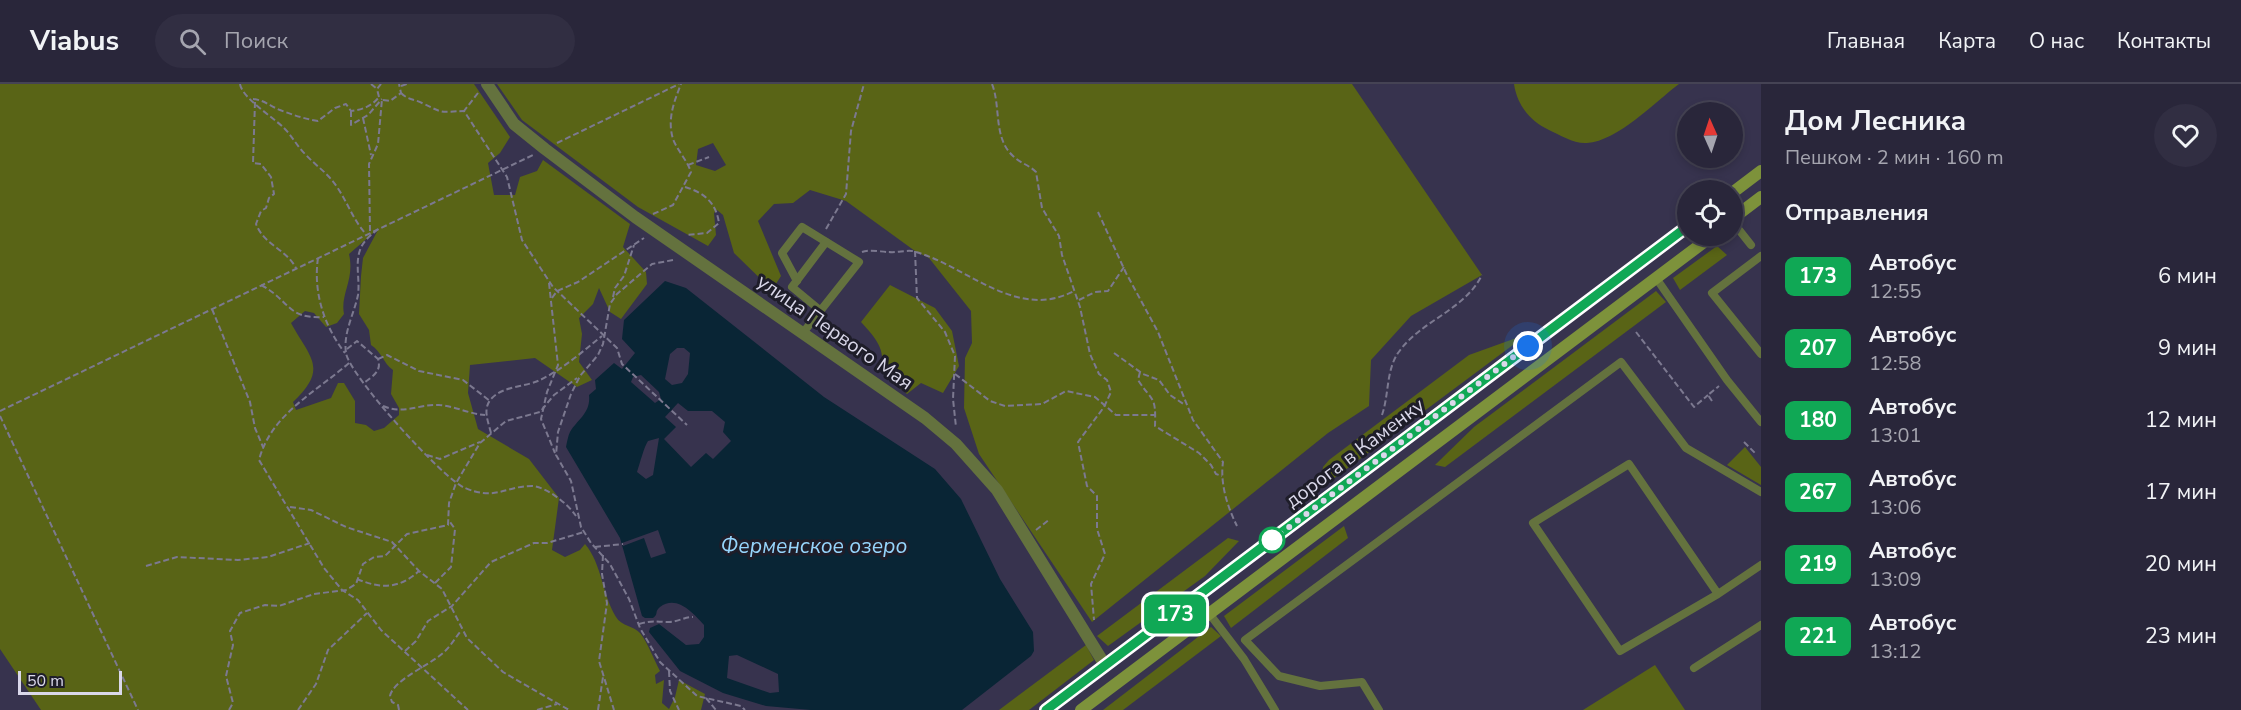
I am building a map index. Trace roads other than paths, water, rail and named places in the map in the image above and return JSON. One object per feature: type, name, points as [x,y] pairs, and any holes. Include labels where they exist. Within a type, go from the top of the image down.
[{"type":"main road","points":[[1743,185],[1761,171]]},
{"type":"main road","points":[[1743,211],[1761,197]]},
{"type":"main road","name":"дорога в Каменку","points":[[1046,710],[1677,234]]},
{"type":"main road","name":"дорога в Каменку","points":[[1080,710],[1699,246]]},
{"type":"street","name":"улица Первого Мая","points":[[484,87],[514,124],[542,150],[925,418],[956,444],[997,490],[1105,665]]},
{"type":"lane","points":[[797,281],[782,253],[801,227],[859,262],[802,334]]},
{"type":"lane","points":[[1743,234],[1751,244]]},
{"type":"lane","points":[[821,311],[792,287],[826,242]]},
{"type":"lane","points":[[1761,256],[1712,293],[1761,354]]},
{"type":"lane","points":[[1656,278],[1727,380],[1761,422]]},
{"type":"lane","points":[[1379,710],[1362,682],[1320,686],[1279,676],[1245,640],[1621,362],[1686,447],[1761,492]]},
{"type":"lane","points":[[1718,594],[1629,464],[1533,523],[1620,651],[1718,594],[1761,565]]},
{"type":"lane","points":[[1208,612],[1244,659],[1275,710]]},
{"type":"lane","points":[[1694,668],[1761,625]]},
{"type":"water","name":"Ферменское озеро","points":[[665,281],[686,288],[824,397],[935,469],[961,499],[1000,579],[1033,632],[1034,651],[1031,656],[962,710],[811,710],[766,706],[723,693],[680,671],[649,632],[650,628],[659,624],[686,645],[699,644],[704,637],[704,625],[685,607],[673,603],[660,607],[653,618],[642,616],[620,538],[566,447],[570,432],[588,407],[589,395],[596,389],[595,380],[614,363],[622,369],[635,353],[622,339],[624,320]],"holes":[[[677,348],[684,348],[690,353],[688,374],[682,383],[672,385],[665,379],[670,354]],[[641,375],[659,392],[661,399],[655,403],[631,382],[633,377]],[[678,403],[688,411],[712,411],[725,422],[723,432],[731,441],[713,459],[706,453],[691,467],[664,439],[676,427],[665,417]],[[659,438],[653,475],[646,479],[637,472],[648,441]],[[737,655],[778,674],[779,692],[770,693],[727,678],[729,656]]]}]
